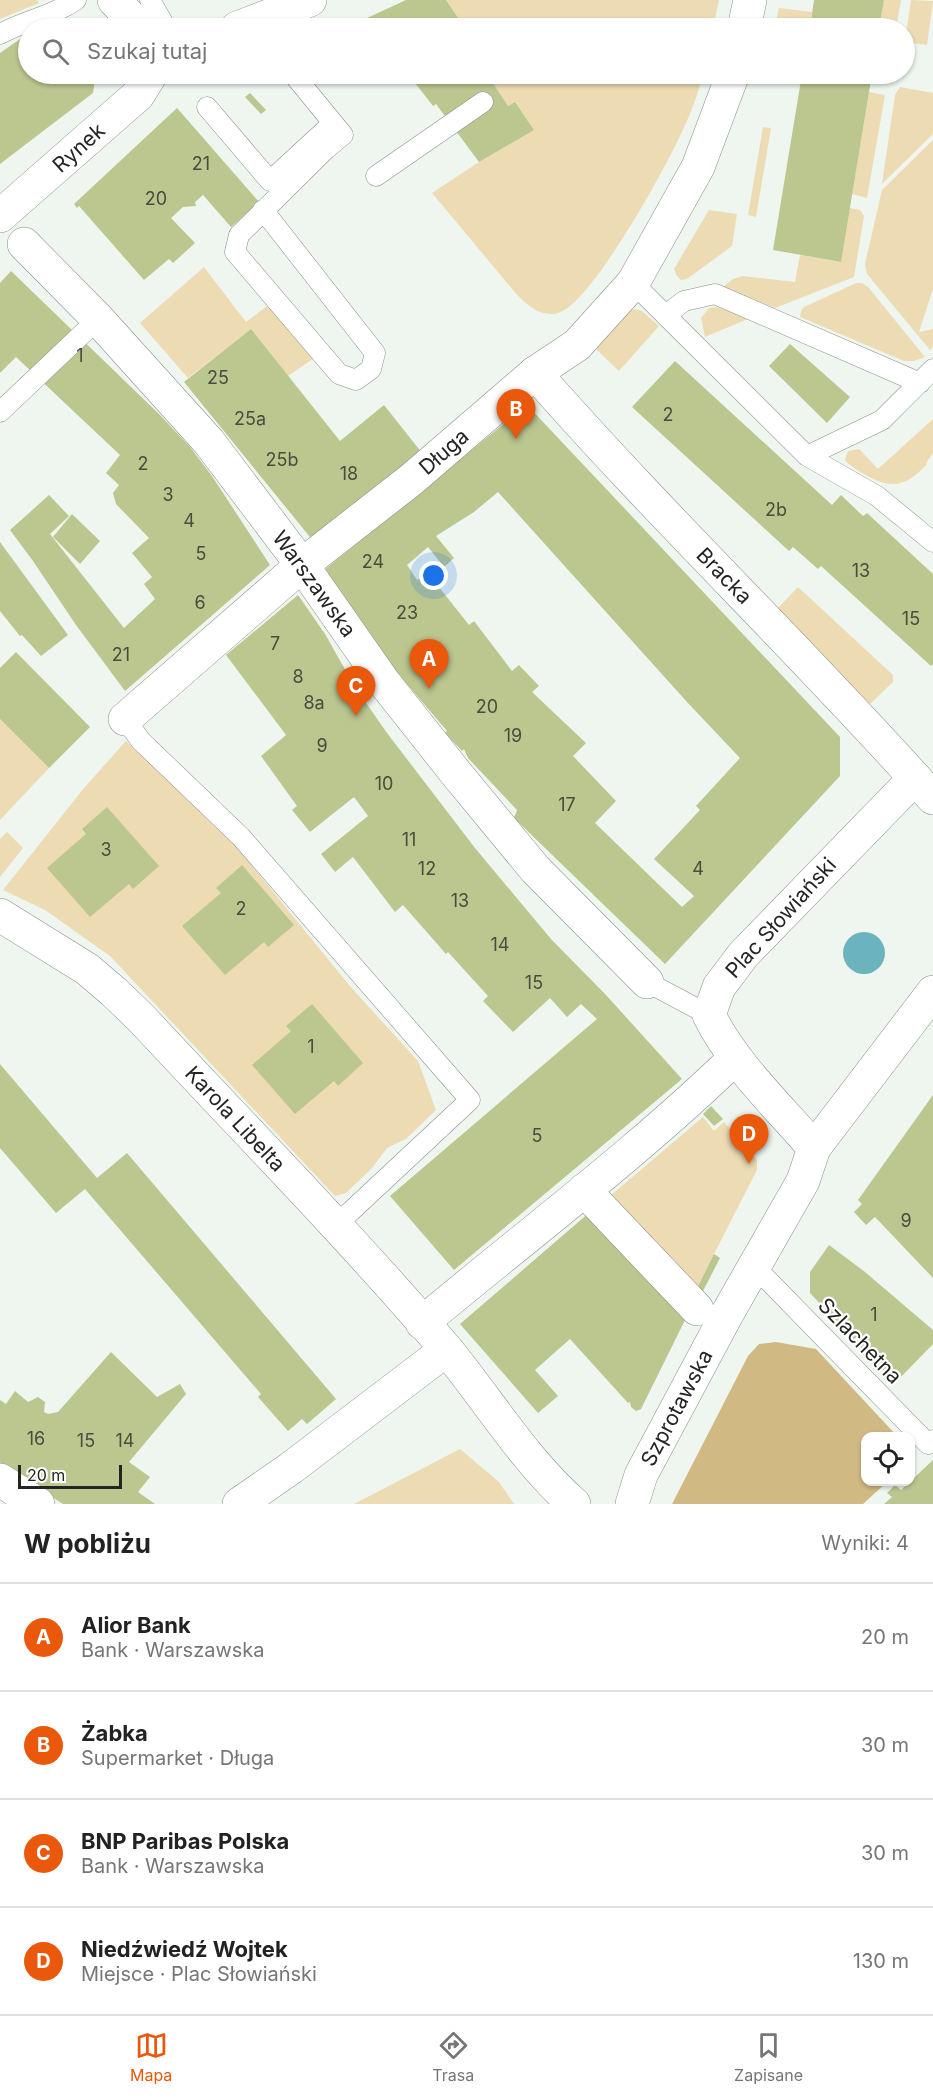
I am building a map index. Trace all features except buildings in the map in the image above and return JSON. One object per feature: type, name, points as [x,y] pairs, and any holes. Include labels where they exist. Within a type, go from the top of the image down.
[{"type":"street","points":[[114,0],[131,18]]},
{"type":"street","points":[[269,18],[310,0]]},
{"type":"street","points":[[746,18],[750,0]]},
{"type":"street","name":"Rynek","points":[[0,216],[138,95],[145,84]]},
{"type":"street","name":"Długa","points":[[124,719],[302,566],[412,480],[535,373],[577,345],[633,283],[698,167],[729,84]]},
{"type":"street","name":"Warszawska","points":[[24,244],[98,319],[209,442],[302,566],[383,681],[535,869],[647,982]]},
{"type":"street","name":"Bracka","points":[[535,373],[924,788]]},
{"type":"street","name":"Plac Słowiański","points":[[709,1015],[719,987],[743,955],[924,788]]},
{"type":"street","name":"Karola Libelta","points":[[0,915],[68,956],[114,992],[335,1226],[446,1350],[545,1476],[574,1504]]},
{"type":"street","points":[[584,1190],[712,1312],[754,1266],[803,1180],[814,1148],[933,992]]},
{"type":"street","points":[[709,1015],[720,1037],[735,1058],[814,1148]]},
{"type":"street","points":[[422,1323],[584,1190],[707,1085],[735,1058]]},
{"type":"street","name":"Szprotawska","points":[[632,1504],[641,1475],[712,1312]]},
{"type":"street","points":[[239,1504],[291,1468],[446,1350]]},
{"type":"street","points":[[0,1480],[38,1504]]},
{"type":"lane","points":[[37,18],[62,10],[76,0]]},
{"type":"lane","points":[[150,0],[160,18]]},
{"type":"lane","points":[[0,34],[18,24]]},
{"type":"lane","points":[[301,84],[338,129]]},
{"type":"lane","points":[[376,176],[483,102]]},
{"type":"lane","points":[[207,107],[270,181],[338,129]]},
{"type":"lane","points":[[263,210],[375,353],[371,369],[356,380],[339,375],[235,252],[239,235],[338,129]]},
{"type":"lane","points":[[633,283],[807,456],[877,496],[933,542]]},
{"type":"lane","points":[[666,315],[684,301],[715,294],[926,376],[882,420],[807,456]]},
{"type":"lane","points":[[0,412],[98,319]]},
{"type":"lane","points":[[124,719],[141,741],[241,837],[470,1100],[335,1226]]},
{"type":"lane","points":[[647,982],[709,1015]]},
{"type":"lane","name":"Szlachetna","points":[[754,1266],[928,1444],[933,1440]]},
{"type":"shaded area","points":[[0,0],[37,0],[39,3],[0,19]]},
{"type":"shaded area","points":[[446,0],[719,0],[715,18],[458,18]]},
{"type":"shaded area","points":[[884,0],[901,0],[898,18],[881,18]]},
{"type":"shaded area","points":[[911,0],[933,1],[927,45],[915,43],[915,18],[908,18]]},
{"type":"shaded area","points":[[779,8],[812,12],[811,18],[777,18]]},
{"type":"shaded area","points":[[494,84],[700,84],[679,138],[625,235],[589,287],[572,304],[558,313],[541,312],[518,296],[432,193],[534,130],[515,102],[508,106]]},
{"type":"shaded area","points":[[900,87],[933,93],[933,134],[882,184],[895,95]]},
{"type":"shaded area","points":[[869,92],[885,95],[867,198],[852,194]]},
{"type":"shaded area","points":[[763,127],[771,128],[756,217],[748,215]]},
{"type":"shaded area","points":[[933,140],[933,289],[919,332],[933,329],[933,347],[930,350],[867,274],[865,264],[882,190]]},
{"type":"shaded area","points":[[849,208],[860,210],[864,216],[854,277],[775,308],[723,287],[733,279],[743,276],[795,282],[800,255],[840,262]]},
{"type":"shaded area","points":[[709,210],[737,214],[732,246],[687,279],[681,280],[674,269]]},
{"type":"shaded area","points":[[204,267],[246,322],[267,306],[280,312],[317,356],[288,376],[251,329],[188,378],[140,323]]},
{"type":"shaded area","points":[[856,283],[862,283],[868,287],[925,357],[914,361],[904,361],[800,317],[804,307]]},
{"type":"shaded area","points":[[716,307],[750,318],[705,337],[701,318],[709,308]]},
{"type":"shaded area","points":[[635,309],[642,311],[659,326],[619,371],[596,349],[628,311]]},
{"type":"shaded area","points":[[933,419],[933,453],[927,464],[912,478],[898,484],[882,482],[859,471],[845,460],[848,451],[859,449],[878,469]]},
{"type":"shaded area","points":[[798,587],[893,675],[893,682],[870,704],[777,609]]},
{"type":"shaded area","points":[[0,719],[49,768],[0,820]]},
{"type":"shaded area","points":[[126,741],[231,840],[349,985],[418,1061],[436,1110],[406,1139],[387,1148],[372,1168],[346,1193],[335,1196],[110,956],[45,910],[3,890],[84,788]]},
{"type":"shaded area","points":[[7,832],[23,848],[0,877],[0,839]]},
{"type":"shaded area","points":[[703,1117],[714,1131],[724,1122],[757,1160],[757,1170],[694,1293],[610,1196]]},
{"type":"shaded area","points":[[776,1342],[816,1349],[893,1432],[861,1432],[861,1486],[883,1486],[863,1504],[672,1504],[748,1356],[759,1344]]},
{"type":"shaded area","points":[[460,1449],[499,1482],[514,1504],[354,1504]]},
{"type":"water","points":[[864,932],[872,933],[879,938],[884,945],[884,961],[879,968],[872,973],[864,974],[856,973],[849,968],[844,961],[843,953],[844,945],[849,938],[856,933]]},
{"type":"place","name":"Żabka","points":[[516,439]]},
{"type":"place","name":"Alior Bank","points":[[429,689]]},
{"type":"place","name":"BNP Paribas Polska","points":[[356,716]]},
{"type":"place","name":"Niedźwiedź Wojtek","points":[[749,1164]]}]
